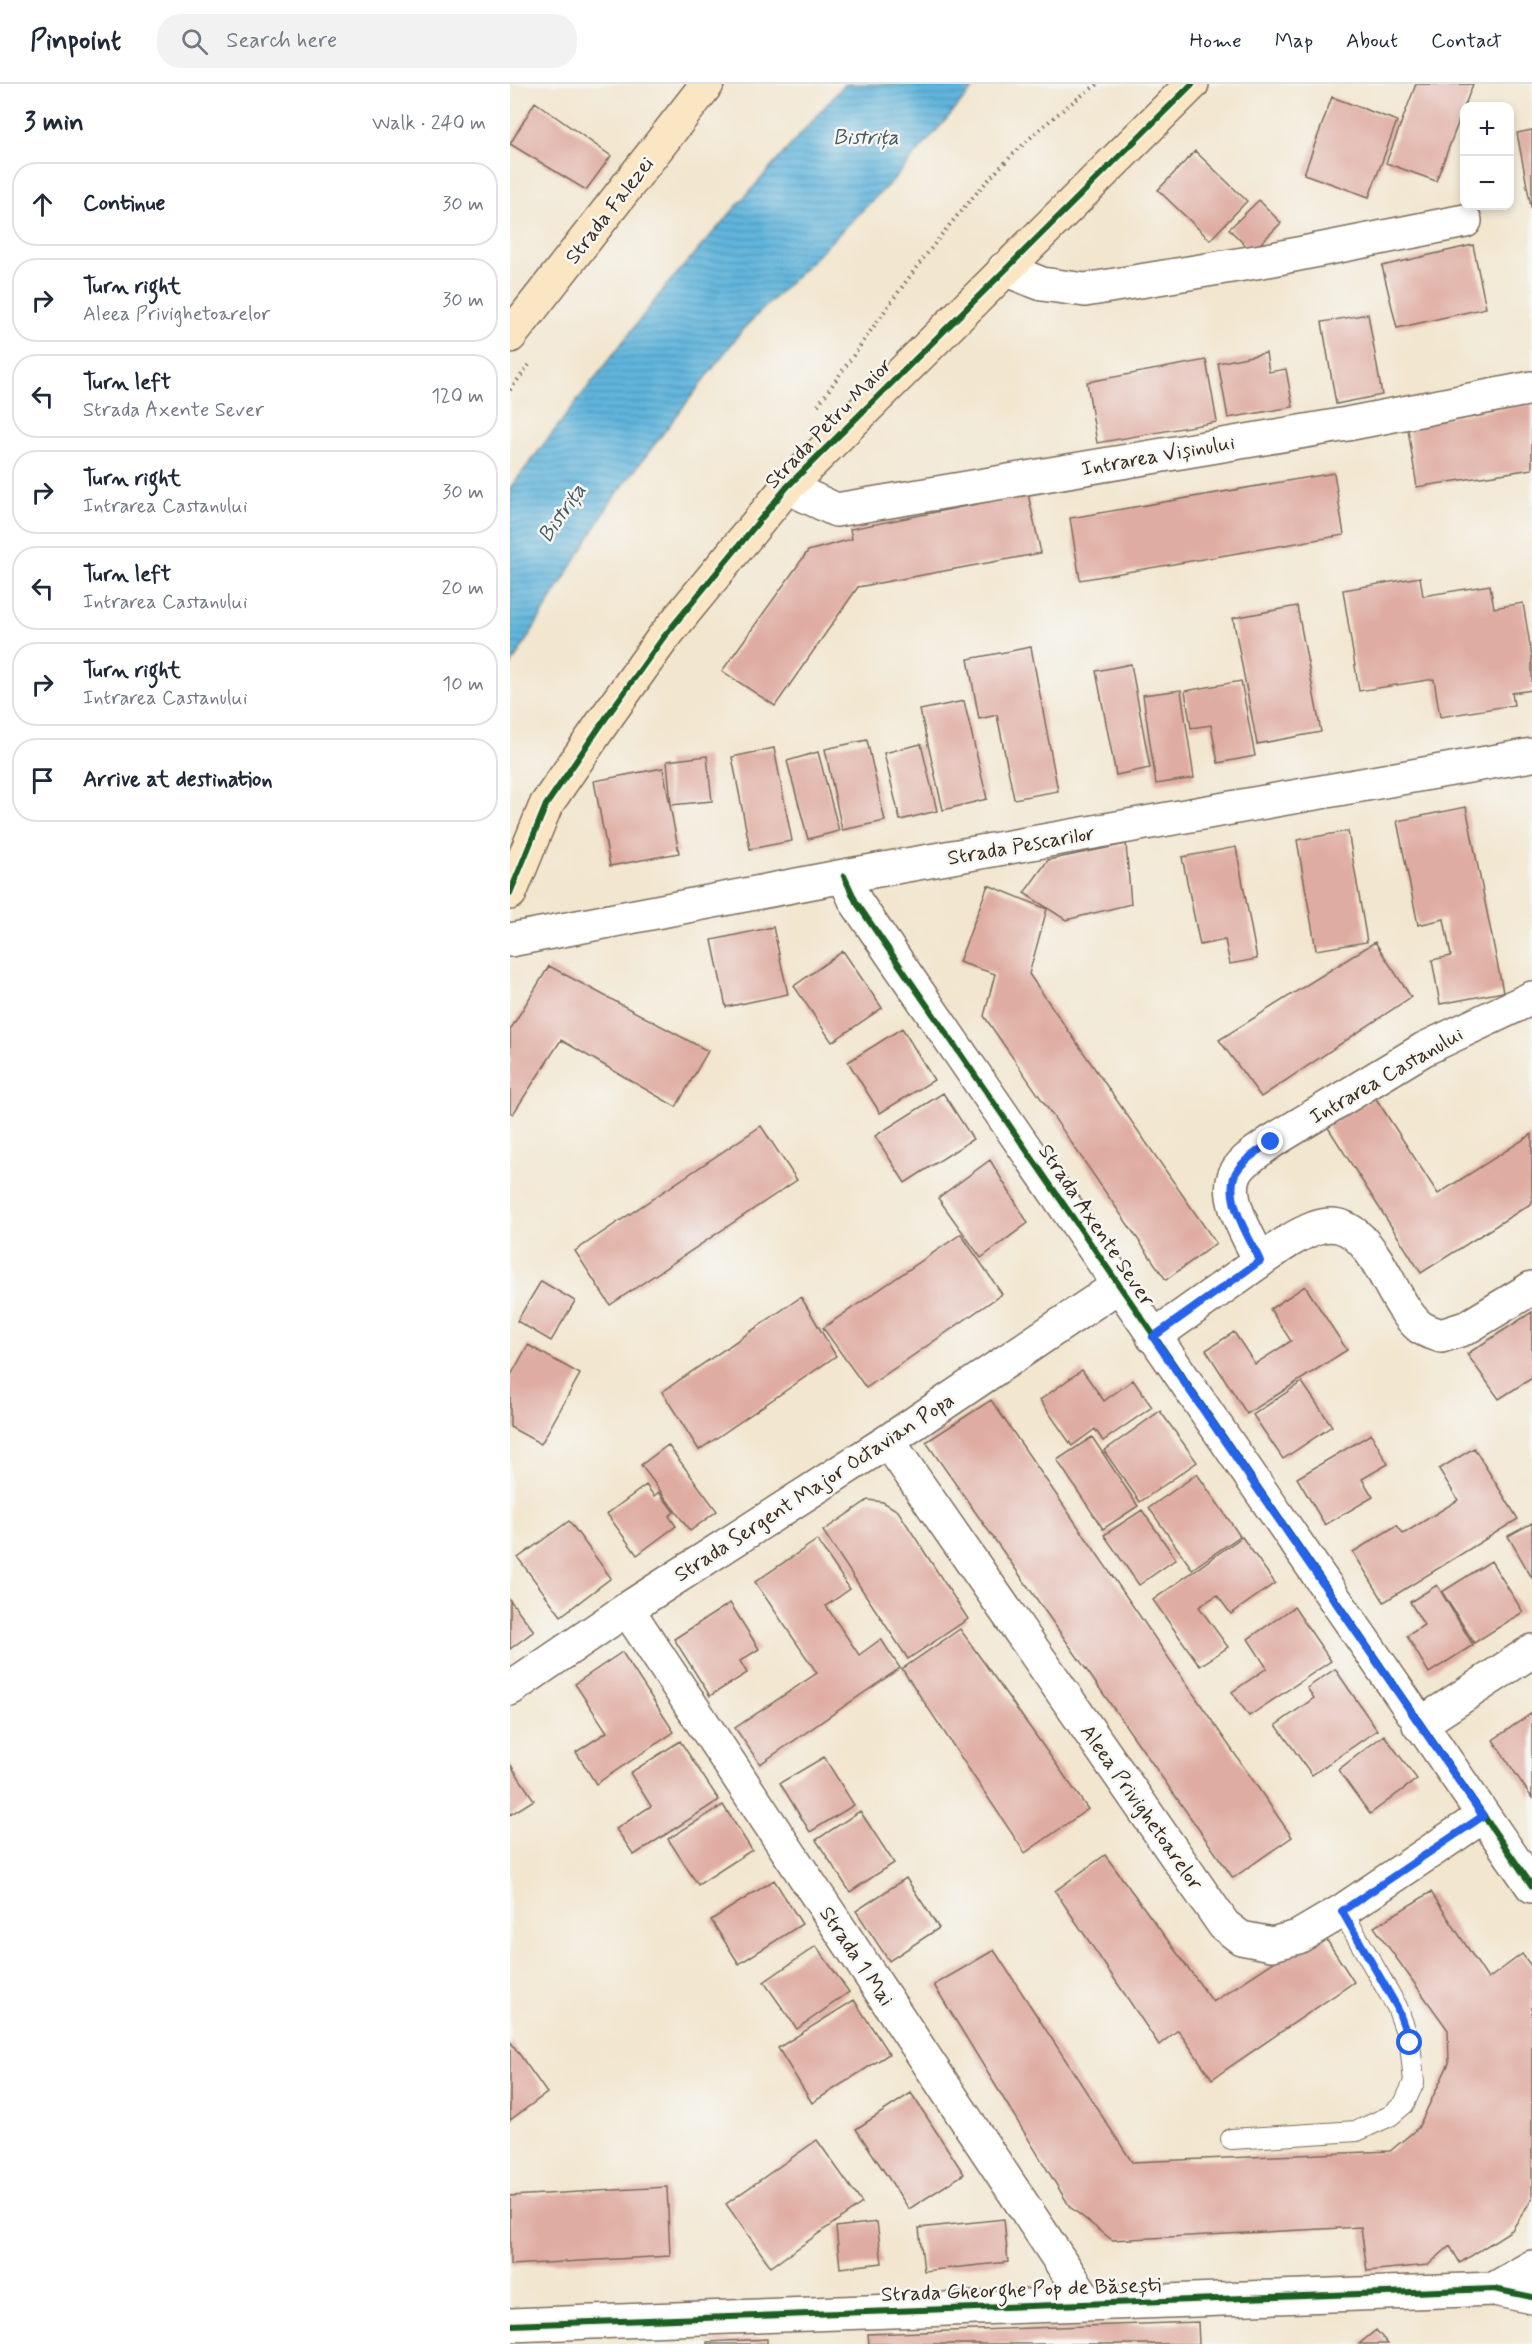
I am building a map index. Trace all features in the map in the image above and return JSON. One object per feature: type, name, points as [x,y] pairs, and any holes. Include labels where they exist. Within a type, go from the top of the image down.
[{"type":"street","name":"Strada Falezei","points":[[510,336],[707,84]]},
{"type":"street","name":"Strada Petru Maior","points":[[510,893],[546,806],[590,740],[663,638],[787,487],[1192,84]]},
{"type":"street","points":[[1004,269],[1042,284],[1085,290],[1268,260],[1465,221]]},
{"type":"street","name":"Intrarea Vișinului","points":[[787,487],[836,510],[1347,424],[1532,388]]},
{"type":"street","name":"Strada Pescarilor","points":[[510,940],[844,876],[1532,755]]},
{"type":"street","name":"Strada Axente Sever","points":[[844,876],[856,902],[1419,1725],[1532,1886]]},
{"type":"street","name":"Intrarea Castanului","points":[[1260,1261],[1239,1214],[1233,1192],[1234,1176],[1249,1158],[1424,1049],[1532,998]]},
{"type":"street","points":[[1153,1337],[1292,1239],[1316,1227],[1331,1225],[1357,1235],[1375,1257],[1403,1307],[1420,1327],[1441,1336],[1466,1328],[1532,1288]]},
{"type":"street","name":"Strada Sergent Major Octavian Popa","points":[[510,1689],[627,1609],[888,1441],[1118,1286]]},
{"type":"street","name":"Aleea Privighetoarelor","points":[[888,1441],[1224,1925],[1242,1938],[1272,1944],[1298,1937],[1342,1911],[1483,1816]]},
{"type":"street","name":"Strada 1 Mai","points":[[627,1609],[1088,2303]]},
{"type":"street","points":[[1419,1725],[1532,1651]]},
{"type":"street","name":"Strada Gheorghe Pop de Băsești","points":[[1494,2289],[1532,2267]]},
{"type":"street","name":"Strada Gheorghe Pop de Băsești","points":[[510,2325],[1494,2289],[1532,2297]]},
{"type":"lane","points":[[1232,2139],[1357,2131],[1390,2116],[1404,2104],[1414,2082],[1410,2043],[1397,2007],[1342,1911]]},
{"type":"water","name":"Bistrița","points":[[845,84],[977,84],[897,176],[743,329],[612,500],[510,667],[510,488],[666,286]]},
{"type":"building","points":[[1416,84],[1473,84],[1466,102],[1460,102],[1460,118],[1436,181],[1386,163]]},
{"type":"building","points":[[1332,97],[1397,121],[1369,197],[1304,174]]},
{"type":"building","points":[[535,102],[611,156],[586,190],[510,144]]},
{"type":"building","points":[[1532,130],[1532,207],[1531,207],[1517,133]]},
{"type":"building","points":[[1195,151],[1247,201],[1210,240],[1158,190]]},
{"type":"building","points":[[1259,200],[1281,223],[1252,252],[1229,229]]},
{"type":"building","points":[[1473,245],[1486,308],[1397,328],[1382,266]]},
{"type":"building","points":[[1368,314],[1382,395],[1336,404],[1322,322]]},
{"type":"building","points":[[1266,353],[1269,372],[1286,369],[1293,407],[1228,418],[1218,363]]},
{"type":"building","points":[[1206,360],[1217,422],[1097,443],[1087,382]]},
{"type":"building","points":[[1532,404],[1532,469],[1417,487],[1407,423]]},
{"type":"building","points":[[1334,473],[1344,535],[1080,580],[1070,518]]},
{"type":"building","points":[[1028,494],[1041,553],[858,587],[775,706],[722,671],[808,551],[852,539],[850,529]]},
{"type":"building","points":[[1420,577],[1423,596],[1490,585],[1494,608],[1523,603],[1532,657],[1532,690],[1512,693],[1514,705],[1440,717],[1434,679],[1359,691],[1343,590]]},
{"type":"building","points":[[1297,606],[1321,732],[1257,744],[1233,618]]},
{"type":"building","points":[[1031,647],[1058,791],[1014,799],[997,715],[979,719],[968,659]]},
{"type":"building","points":[[1131,664],[1150,768],[1116,775],[1096,671]]},
{"type":"building","points":[[1241,681],[1255,756],[1218,763],[1211,725],[1191,728],[1185,691]]},
{"type":"building","points":[[1181,690],[1194,778],[1156,784],[1143,695]]},
{"type":"building","points":[[964,701],[987,799],[943,810],[920,710]]},
{"type":"building","points":[[867,740],[885,821],[842,830],[825,749]]},
{"type":"building","points":[[921,744],[937,811],[900,820],[884,753]]},
{"type":"building","points":[[774,748],[792,841],[750,849],[732,757]]},
{"type":"building","points":[[818,752],[839,831],[808,839],[787,761]]},
{"type":"building","points":[[707,756],[712,801],[671,805],[667,761]]},
{"type":"building","points":[[663,768],[679,853],[610,866],[594,781]]},
{"type":"building","points":[[1466,807],[1503,992],[1440,1004],[1432,960],[1451,956],[1444,919],[1418,925],[1397,821]]},
{"type":"building","points":[[1348,831],[1367,942],[1316,950],[1297,840]]},
{"type":"building","points":[[1126,844],[1131,904],[1066,920],[1024,893],[1048,860]]},
{"type":"building","points":[[1236,847],[1257,959],[1230,964],[1225,940],[1200,945],[1182,857]]},
{"type":"building","points":[[988,885],[1047,909],[1029,974],[1216,1243],[1166,1280],[984,1016],[995,974],[959,962]]},
{"type":"building","points":[[773,927],[788,994],[726,1007],[712,940]]},
{"type":"building","points":[[1375,942],[1411,997],[1261,1097],[1219,1040]]},
{"type":"building","points":[[843,951],[882,1008],[832,1042],[794,986]]},
{"type":"building","points":[[549,966],[708,1051],[676,1107],[561,1040],[513,1114],[510,1112],[510,1030]]},
{"type":"building","points":[[902,1028],[934,1080],[880,1113],[848,1062]]},
{"type":"building","points":[[943,1093],[973,1139],[905,1183],[875,1136]]},
{"type":"building","points":[[1375,1097],[1438,1194],[1532,1134],[1532,1203],[1421,1273],[1327,1126]]},
{"type":"building","points":[[761,1126],[797,1180],[610,1305],[575,1251]]},
{"type":"building","points":[[990,1160],[1028,1223],[981,1258],[938,1198]]},
{"type":"building","points":[[961,1234],[1002,1294],[866,1388],[823,1328]]},
{"type":"building","points":[[541,1281],[575,1301],[551,1341],[517,1321]]},
{"type":"building","points":[[1305,1286],[1347,1350],[1247,1414],[1206,1350],[1234,1332],[1255,1364],[1291,1341],[1270,1309]]},
{"type":"building","points":[[801,1297],[836,1356],[699,1450],[662,1392]]},
{"type":"building","points":[[1532,1312],[1532,1378],[1499,1399],[1467,1354]]},
{"type":"building","points":[[528,1345],[580,1374],[541,1444],[510,1427],[510,1377]]},
{"type":"building","points":[[1082,1370],[1104,1401],[1133,1380],[1152,1407],[1103,1441],[1095,1429],[1072,1446],[1040,1400]]},
{"type":"building","points":[[1302,1382],[1332,1426],[1283,1459],[1253,1415]]},
{"type":"building","points":[[991,1400],[1292,1837],[1233,1878],[926,1442]]},
{"type":"building","points":[[1160,1411],[1197,1462],[1140,1502],[1104,1451]]},
{"type":"building","points":[[1371,1434],[1388,1464],[1362,1479],[1373,1497],[1325,1525],[1297,1478]]},
{"type":"building","points":[[1092,1437],[1138,1506],[1103,1529],[1057,1460]]},
{"type":"building","points":[[668,1445],[717,1511],[690,1531],[641,1465]]},
{"type":"building","points":[[1474,1448],[1518,1519],[1384,1602],[1353,1552],[1397,1525],[1403,1534],[1458,1500],[1439,1469]]},
{"type":"building","points":[[1197,1474],[1240,1536],[1192,1569],[1149,1508]]},
{"type":"building","points":[[646,1485],[654,1496],[659,1492],[674,1512],[669,1516],[676,1526],[637,1555],[607,1514]]},
{"type":"building","points":[[868,1500],[883,1502],[898,1511],[968,1619],[908,1659],[823,1531]]},
{"type":"building","points":[[1142,1510],[1176,1559],[1139,1585],[1104,1535]]},
{"type":"building","points":[[569,1521],[611,1578],[561,1616],[518,1558]]},
{"type":"building","points":[[1532,1523],[1532,1578],[1508,1536]]},
{"type":"building","points":[[1242,1537],[1275,1583],[1231,1614],[1217,1595],[1199,1607],[1228,1647],[1200,1666],[1153,1600]]},
{"type":"building","points":[[817,1540],[850,1589],[826,1606],[859,1655],[881,1639],[900,1668],[760,1764],[735,1728],[817,1673],[755,1582]]},
{"type":"building","points":[[1491,1561],[1523,1612],[1474,1643],[1442,1592]]},
{"type":"building","points":[[1437,1585],[1473,1645],[1429,1673],[1407,1636],[1424,1625],[1410,1602]]},
{"type":"building","points":[[510,1600],[534,1631],[510,1649]]},
{"type":"building","points":[[730,1603],[759,1649],[740,1661],[747,1673],[710,1696],[674,1639]]},
{"type":"building","points":[[1294,1607],[1331,1661],[1249,1716],[1232,1692],[1267,1668],[1248,1639]]},
{"type":"building","points":[[960,1629],[1088,1809],[1025,1853],[902,1669]]},
{"type":"building","points":[[622,1652],[674,1732],[596,1784],[576,1752],[607,1732],[575,1684]]},
{"type":"building","points":[[1335,1669],[1377,1730],[1312,1775],[1276,1725],[1314,1698],[1307,1688]]},
{"type":"building","points":[[1532,1713],[1532,1798],[1493,1740]]},
{"type":"building","points":[[1384,1735],[1417,1779],[1370,1814],[1338,1770]]},
{"type":"building","points":[[680,1741],[719,1800],[634,1855],[616,1829],[651,1806],[630,1773]]},
{"type":"building","points":[[824,1757],[854,1805],[810,1832],[780,1783]]},
{"type":"building","points":[[510,1764],[534,1800],[510,1815]]},
{"type":"building","points":[[723,1805],[752,1850],[698,1885],[668,1839]]},
{"type":"building","points":[[860,1811],[894,1863],[850,1892],[816,1840]]},
{"type":"building","points":[[1105,1855],[1213,2002],[1321,1931],[1354,1982],[1212,2079],[1178,2030],[1159,2045],[1055,1891]]},
{"type":"building","points":[[906,1878],[939,1928],[889,1961],[856,1911]]},
{"type":"building","points":[[774,1880],[802,1924],[739,1964],[711,1920]]},
{"type":"building","points":[[1431,1892],[1488,1979],[1522,1954],[1532,1967],[1532,2199],[1512,2230],[1460,2263],[1450,2246],[1428,2265],[1367,2271],[1361,2227],[1112,2240],[1070,2207],[934,1985],[994,1950],[1132,2162],[1390,2151],[1418,2128],[1449,2063],[1448,2030],[1374,1927]]},
{"type":"building","points":[[816,1946],[849,1992],[797,2029],[764,1982]]},
{"type":"building","points":[[854,2000],[889,2054],[812,2103],[778,2048]]},
{"type":"building","points":[[510,2041],[547,2093],[510,2120]]},
{"type":"building","points":[[911,2093],[964,2174],[909,2209],[856,2129]]},
{"type":"building","points":[[817,2140],[862,2203],[771,2267],[726,2204]]},
{"type":"building","points":[[667,2187],[670,2256],[510,2265],[510,2196]]},
{"type":"building","points":[[1004,2219],[1008,2262],[924,2271],[919,2228]]},
{"type":"building","points":[[877,2222],[882,2263],[840,2268],[836,2227]]},
{"type":"building","points":[[1198,2322],[1199,2344],[869,2344],[868,2334]]},
{"type":"building","points":[[1376,2330],[1388,2344],[1359,2344]]},
{"type":"building","points":[[767,2339],[767,2344],[707,2344],[707,2342]]},
{"type":"cycle path","points":[[510,893],[546,805],[663,638],[787,487],[1192,84]]},
{"type":"cycle path","points":[[844,876],[856,902],[1532,1886]]},
{"type":"cycle path","points":[[510,2325],[1494,2289],[1532,2297]]},
{"type":"route","points":[[1271,1142],[1249,1158],[1234,1176],[1233,1192],[1239,1214],[1260,1261],[1153,1337],[1483,1816],[1342,1911],[1397,2007],[1410,2043]]}]
